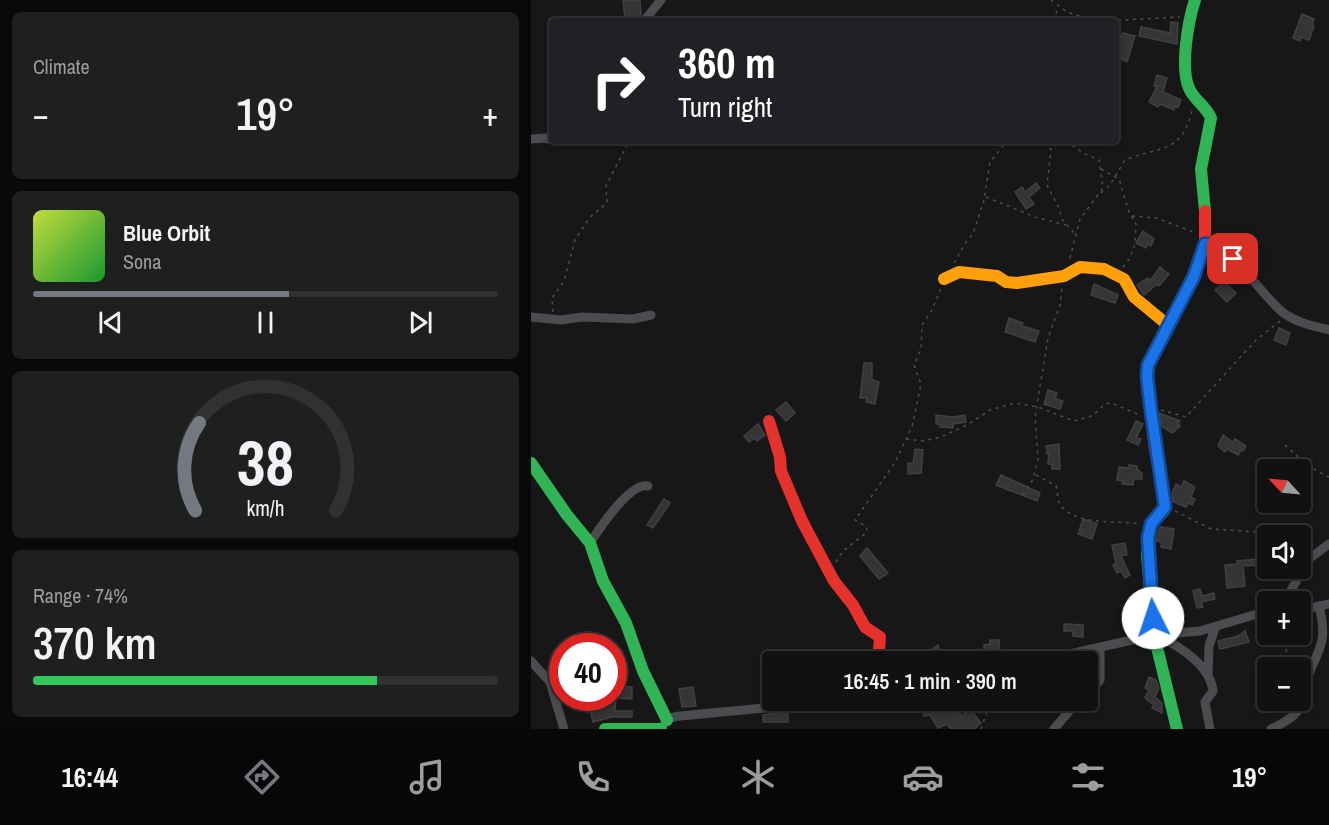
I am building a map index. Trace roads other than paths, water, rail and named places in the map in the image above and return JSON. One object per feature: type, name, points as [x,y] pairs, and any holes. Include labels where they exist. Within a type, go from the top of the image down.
[{"type":"street","points":[[647,18],[661,0]]},
{"type":"street","points":[[1177,729],[1155,635],[1147,555],[1150,528],[1165,507],[1147,376],[1148,365],[1194,276],[1205,240],[1205,212],[1200,169],[1211,118],[1209,111],[1195,98],[1186,84],[1185,75],[1189,17],[1195,0]]},
{"type":"street","points":[[531,139],[549,141]]},
{"type":"street","points":[[1205,240],[1233,259],[1272,303],[1292,318],[1329,330]]},
{"type":"street","points":[[944,279],[959,272],[997,276],[1007,282],[1017,283],[1064,276],[1080,267],[1090,267],[1124,279],[1134,297],[1169,326]]},
{"type":"street","points":[[531,317],[633,319],[651,315]]},
{"type":"street","points":[[769,420],[780,457],[781,471],[791,499],[834,581],[853,605],[865,627],[880,637],[879,651]]},
{"type":"street","points":[[531,463],[590,543],[603,580],[626,622],[664,726]]},
{"type":"street","points":[[590,543],[607,517],[635,489],[643,485],[648,486]]},
{"type":"street","points":[[1291,591],[1311,558],[1329,544]]},
{"type":"street","points":[[1271,729],[1287,722],[1302,706],[1304,688],[1327,638],[1324,605]]},
{"type":"street","points":[[1082,651],[1155,635],[1187,634],[1215,628],[1257,612]]},
{"type":"street","points":[[1207,676],[1209,646],[1215,628]]},
{"type":"street","points":[[1155,635],[1177,645],[1207,676],[1213,691],[1205,702],[1210,729]]},
{"type":"street","points":[[1098,683],[1100,680],[1100,647]]},
{"type":"street","points":[[531,661],[550,682],[564,729]]},
{"type":"street","points":[[605,729],[664,726],[762,710]]},
{"type":"street","points":[[1054,729],[1069,711]]}]
